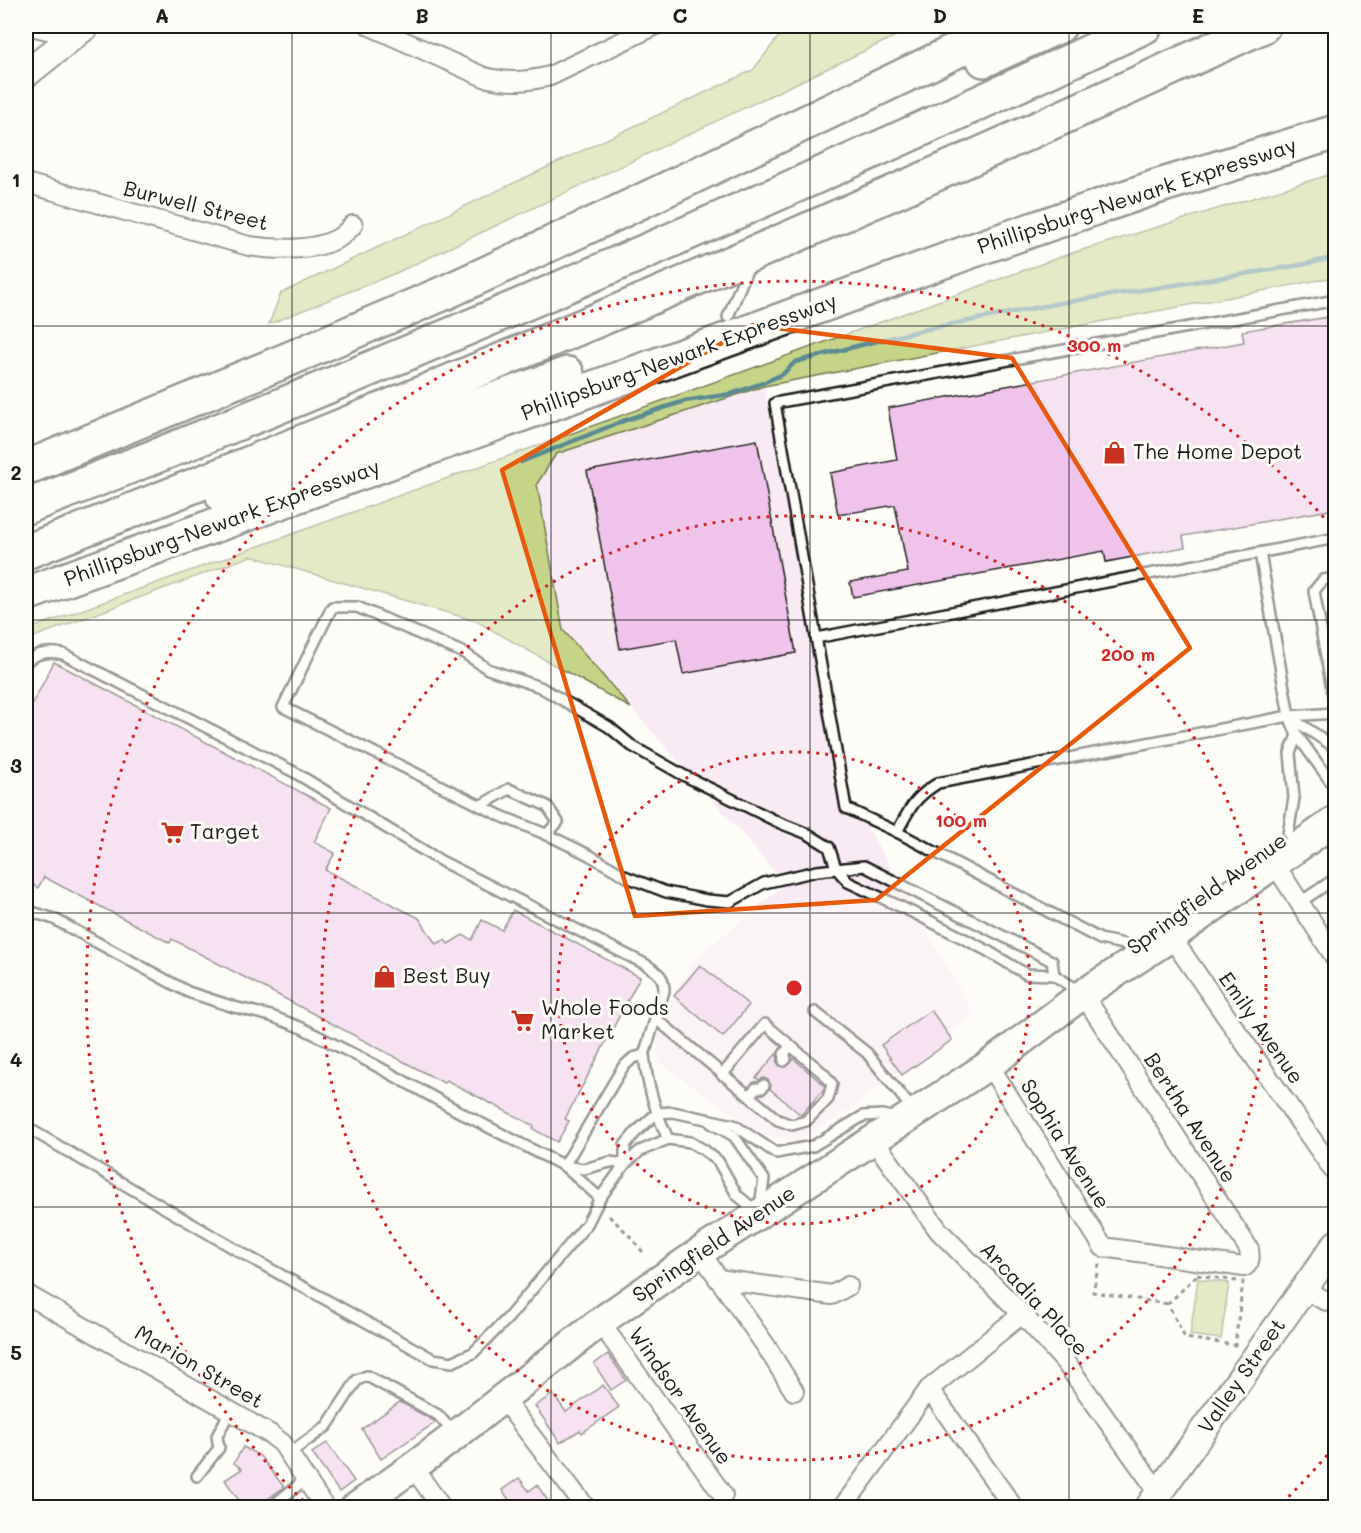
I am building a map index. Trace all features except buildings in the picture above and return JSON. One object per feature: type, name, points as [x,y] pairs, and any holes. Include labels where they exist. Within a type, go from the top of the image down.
[{"type":"highway","points":[[26,468],[444,293],[1008,26]]},
{"type":"highway","points":[[766,142],[950,75],[1059,26]]},
{"type":"highway","points":[[26,507],[317,391],[531,301],[818,176],[1145,26]]},
{"type":"highway","name":"Phillipsburg-Newark Expressway","points":[[26,552],[442,385],[677,286],[1001,145],[1263,26]]},
{"type":"highway","name":"Phillipsburg-Newark Expressway","points":[[26,594],[988,245],[1178,180],[1335,132]]},
{"type":"highway","points":[[26,564],[48,559],[728,317],[855,276],[988,245]]},
{"type":"main road","points":[[26,74],[80,31]]},
{"type":"main road","name":"Springfield Avenue","points":[[1083,994],[1132,946],[1335,800]]},
{"type":"main road","name":"Springfield Avenue","points":[[355,1508],[456,1435],[600,1322],[700,1252],[989,1065],[1083,994],[1171,937],[1335,820]]},
{"type":"main road","name":"Valley Street","points":[[1153,1500],[1335,1244]]},
{"type":"street","points":[[31,26],[80,31]]},
{"type":"street","points":[[370,26],[484,77],[516,82],[550,76],[654,26]]},
{"type":"street","name":"Burwell Street","points":[[26,183],[249,246],[299,248],[330,242],[342,236],[353,225]]},
{"type":"street","points":[[1274,863],[1335,959]]},
{"type":"street","name":"Emily Avenue","points":[[1171,937],[1335,1174]]},
{"type":"street","name":"Bertha Avenue","points":[[1083,994],[1249,1249],[1250,1260],[1244,1267],[1103,1247]]},
{"type":"street","name":"Sophia Avenue","points":[[989,1065],[1103,1247]]},
{"type":"street","name":"Arcadia Place","points":[[873,1139],[939,1231],[1022,1314],[1066,1363],[1153,1500]]},
{"type":"street","points":[[700,1252],[794,1391]]},
{"type":"street","points":[[718,1279],[832,1294],[848,1286]]},
{"type":"street","points":[[1304,1289],[1335,1304]]},
{"type":"street","name":"Marion Street","points":[[26,1294],[270,1434],[282,1443],[325,1508]]},
{"type":"street","points":[[842,1508],[929,1389],[1022,1314]]},
{"type":"street","name":"Windsor Avenue","points":[[600,1322],[723,1495]]},
{"type":"street","points":[[929,1389],[1014,1508]]},
{"type":"street","points":[[503,1399],[586,1508]]},
{"type":"street","points":[[413,1467],[442,1508]]},
{"type":"lane","points":[[728,317],[755,252]]},
{"type":"lane","points":[[1132,946],[1100,939],[897,832],[846,808],[775,403],[1335,300]]},
{"type":"lane","points":[[816,638],[1335,538]]},
{"type":"lane","points":[[1260,554],[1289,716],[1297,735],[1335,789]]},
{"type":"lane","points":[[897,832],[911,806],[922,793],[938,783],[1289,716],[1335,712],[1314,591],[1323,580],[1335,578]]},
{"type":"lane","points":[[1054,975],[1052,961],[864,866],[836,868],[817,871],[764,883],[730,902],[666,892],[627,877],[546,834],[480,806],[283,706],[332,607],[357,607],[464,653],[488,669],[540,687],[609,727],[632,746],[683,775],[780,823],[808,834],[829,847],[836,868],[848,882],[986,950],[1026,974],[1054,975],[1083,994]]},
{"type":"lane","points":[[26,662],[31,657],[45,652],[63,654],[294,772],[441,861],[645,964],[659,974],[664,982],[664,991],[644,1055],[657,1113],[668,1139]]},
{"type":"lane","points":[[1289,716],[1335,748]]},
{"type":"lane","points":[[1288,834],[1294,798],[1290,753],[1297,735]]},
{"type":"lane","points":[[480,806],[509,789],[547,806],[558,822],[546,834]]},
{"type":"lane","points":[[1299,903],[1335,878]]},
{"type":"lane","points":[[26,910],[54,919],[188,992],[278,1018],[302,1028],[564,1167],[600,1198]]},
{"type":"lane","points":[[815,1012],[867,1053],[909,1117]]},
{"type":"lane","points":[[655,1018],[722,1075],[778,1120],[792,1125],[806,1121],[828,1099],[832,1084],[824,1074],[784,1054],[765,1024],[722,1075]]},
{"type":"lane","points":[[564,1167],[623,1067],[633,1058],[644,1055]]},
{"type":"lane","points":[[749,1096],[759,1084]]},
{"type":"lane","points":[[625,1164],[625,1145],[657,1113],[673,1112],[734,1125],[776,1153],[813,1146],[863,1116],[909,1117]]},
{"type":"lane","points":[[704,1119],[734,1137],[764,1179],[759,1214]]},
{"type":"lane","points":[[26,1127],[255,1261],[433,1359],[452,1362],[473,1353],[508,1318],[587,1224],[600,1198],[625,1164],[640,1151],[668,1139],[690,1142],[718,1161],[737,1195],[759,1214]]},
{"type":"lane","points":[[564,1167],[584,1169],[610,1162],[625,1164]]},
{"type":"lane","points":[[289,1454],[327,1426],[357,1380],[368,1376],[438,1415],[456,1435]]},
{"type":"lane","points":[[197,1476],[219,1448],[217,1436],[230,1411]]},
{"type":"lane","points":[[276,1508],[277,1502],[306,1479]]},
{"type":"path","points":[[609,1216],[643,1252]]},
{"type":"path","points":[[1103,1247],[1093,1292],[1168,1304]]},
{"type":"path","points":[[1197,1275],[1243,1282],[1235,1345],[1185,1338],[1168,1304],[1197,1275]]},
{"type":"highlighted area","points":[[753,325],[1012,358],[1190,648],[876,900],[635,916],[502,470]]},
{"type":"shaded area","points":[[764,386],[837,775],[974,1013],[851,1109],[801,1140],[765,1136],[658,1062],[657,1037],[679,984],[698,956],[786,884],[563,630],[537,484],[556,454]]},
{"type":"green space","points":[[787,26],[917,26],[396,273],[269,324],[281,293],[753,70]]},
{"type":"green space","points":[[1335,173],[1335,277],[764,386],[556,454],[537,484],[563,630],[631,708],[476,621],[251,556],[26,640],[26,630],[1069,254]]},
{"type":"green space","points":[[1198,1279],[1229,1283],[1221,1339],[1190,1335]]},
{"type":"waterway","points":[[521,462],[623,421],[685,401],[731,394],[783,374],[795,362],[865,344],[1060,303],[1301,265],[1336,257]]},
{"type":"place","name":"The Home Depot","points":[[1115,452]]},
{"type":"place","name":"Target","points":[[172,832]]},
{"type":"place","name":"Best Buy","points":[[385,976]]},
{"type":"place","name":"Whole Foods Market","points":[[523,1020]]}]
